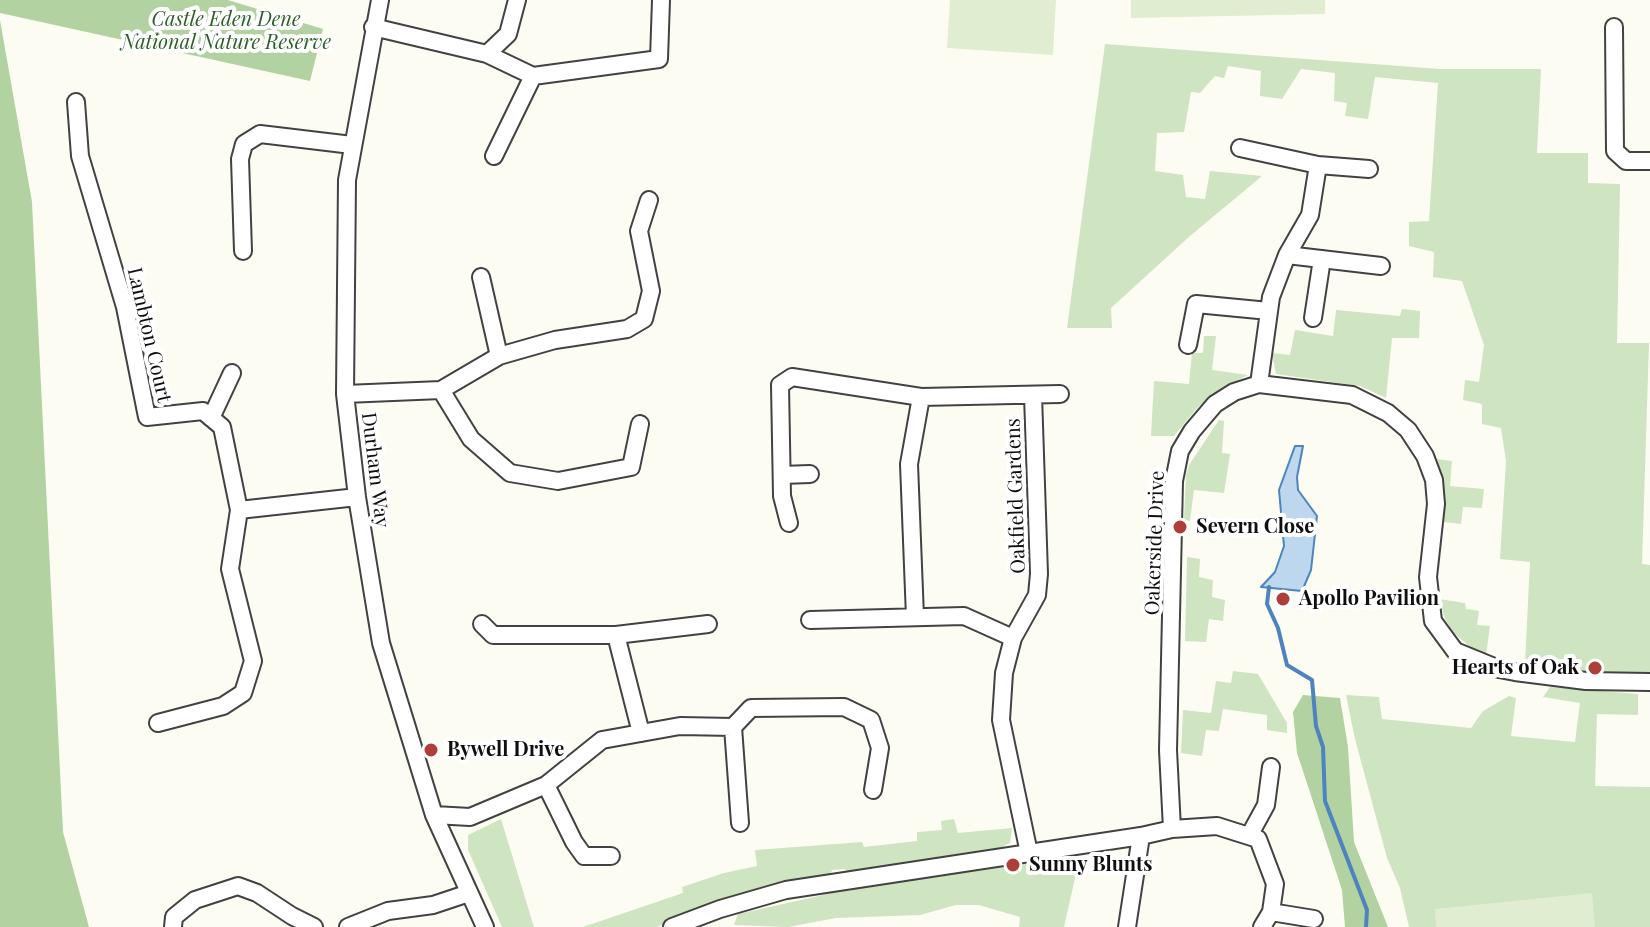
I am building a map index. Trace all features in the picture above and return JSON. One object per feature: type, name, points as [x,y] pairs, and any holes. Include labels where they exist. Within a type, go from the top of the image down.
[{"type":"street","name":"Durham Way","points":[[380,0],[347,180],[345,394],[357,497],[381,643],[434,815],[485,927]]},
{"type":"street","points":[[487,54],[508,34],[517,0]]},
{"type":"street","points":[[373,27],[487,54],[533,76],[659,59],[661,0]]},
{"type":"street","points":[[1614,27],[1615,151],[1626,161],[1650,161]]},
{"type":"street","points":[[494,156],[533,76]]},
{"type":"street","name":"Lambton Court","points":[[76,102],[80,156],[125,307],[147,417],[203,411],[211,418]]},
{"type":"street","points":[[243,251],[240,159],[244,144],[260,134],[352,145]]},
{"type":"street","points":[[1240,148],[1318,165],[1369,169]]},
{"type":"street","points":[[1259,384],[1269,311],[1287,255],[1310,215],[1318,165]]},
{"type":"street","points":[[345,394],[441,390],[499,356],[555,340],[627,329],[644,319],[651,291],[639,231],[649,200]]},
{"type":"street","points":[[1287,255],[1381,266]]},
{"type":"street","points":[[1313,318],[1322,259]]},
{"type":"street","points":[[481,277],[499,356]]},
{"type":"street","points":[[1188,345],[1196,304],[1269,311]]},
{"type":"street","points":[[158,723],[223,706],[243,693],[253,661],[230,569],[239,510],[222,427],[211,418],[232,373]]},
{"type":"street","name":"Oakfield Gardens","points":[[789,523],[782,496],[780,385],[792,377],[921,397],[1060,394]]},
{"type":"street","name":"Oakerside Drive","points":[[1172,829],[1168,750],[1174,481],[1180,451],[1215,404],[1234,392],[1259,384],[1352,395],[1388,413],[1408,430],[1425,456],[1434,480],[1436,504],[1428,577],[1433,621],[1455,651],[1499,669],[1515,672],[1586,681],[1650,682]]},
{"type":"street","points":[[441,390],[471,439],[510,473],[558,481],[631,467],[640,424]]},
{"type":"street","name":"Oakfield Gardens","points":[[1029,853],[1001,720],[1004,673],[1013,638],[1037,595],[1039,574],[1033,395]]},
{"type":"street","points":[[915,617],[909,464],[921,397]]},
{"type":"street","points":[[782,475],[810,474]]},
{"type":"street","points":[[239,510],[357,497]]},
{"type":"street","points":[[810,620],[964,616],[1013,638]]},
{"type":"street","points":[[482,624],[493,635],[616,635],[708,624]]},
{"type":"street","points":[[616,635],[641,733]]},
{"type":"street","points":[[740,823],[733,727],[751,708],[844,707],[871,720],[880,748],[873,790]]},
{"type":"street","points":[[434,815],[470,817],[546,785],[602,740],[680,726],[733,727]]},
{"type":"street","points":[[1249,836],[1266,805],[1271,767]]},
{"type":"street","points":[[546,785],[584,856],[611,856]]},
{"type":"street","points":[[672,927],[786,890],[1172,829],[1217,826],[1258,839],[1275,884],[1266,920],[1314,919]]},
{"type":"street","points":[[1127,927],[1141,836]]},
{"type":"street","points":[[173,927],[174,917],[195,900],[238,886],[257,893],[314,927]]},
{"type":"street","points":[[348,927],[388,911],[433,905],[469,893]]},
{"type":"green space","name":"Castle Eden Dene National Nature Reserve","points":[[0,0],[228,0],[323,29],[310,81],[0,13]]},
{"type":"green space","points":[[950,0],[1056,0],[1053,55],[947,48]]},
{"type":"green space","points":[[1131,0],[1325,0],[1325,14],[1131,18]]},
{"type":"green space","points":[[0,20],[32,202],[63,832],[89,927],[0,927]]},
{"type":"green space","points":[[1105,44],[1440,69],[1541,69],[1537,153],[1588,153],[1588,183],[1620,184],[1617,343],[1649,343],[1642,564],[1650,565],[1650,673],[1588,671],[1525,663],[1530,562],[1500,559],[1506,461],[1501,428],[1482,424],[1482,404],[1463,400],[1465,380],[1479,382],[1484,345],[1462,281],[1433,277],[1434,252],[1409,246],[1409,222],[1429,221],[1438,83],[1375,77],[1368,119],[1345,116],[1347,103],[1334,101],[1335,73],[1301,69],[1282,99],[1260,96],[1261,71],[1228,66],[1224,78],[1215,76],[1200,93],[1191,92],[1184,132],[1157,133],[1155,171],[1183,175],[1186,197],[1205,199],[1210,171],[1262,176],[1111,308],[1112,328],[1067,328]]},
{"type":"green space","points":[[1402,309],[1420,311],[1419,338],[1392,338],[1386,398],[1360,386],[1276,374],[1272,353],[1290,355],[1295,330],[1333,336],[1336,310],[1400,316]]},
{"type":"green space","points":[[1204,336],[1216,336],[1212,370],[1248,375],[1221,389],[1198,407],[1174,436],[1151,436],[1154,381],[1189,384],[1192,353],[1203,353]]},
{"type":"green space","points":[[1219,420],[1224,421],[1222,453],[1230,454],[1224,493],[1194,490],[1190,521],[1184,520],[1189,465]]},
{"type":"green space","points":[[1437,459],[1452,461],[1450,486],[1484,489],[1482,508],[1463,507],[1461,524],[1443,522],[1444,487]]},
{"type":"green space","points":[[1187,557],[1200,559],[1199,577],[1213,580],[1212,597],[1225,600],[1223,621],[1209,619],[1206,642],[1185,641]]},
{"type":"green space","points":[[1439,599],[1465,603],[1466,609],[1479,611],[1477,625],[1490,626],[1486,656],[1454,633],[1445,619]]},
{"type":"green space","points":[[1233,671],[1258,674],[1287,723],[1287,733],[1267,730],[1267,715],[1223,709],[1219,731],[1206,730],[1202,756],[1181,753],[1183,710],[1211,713],[1216,681],[1231,683]]},
{"type":"green space","points":[[1550,687],[1638,694],[1638,715],[1597,714],[1595,786],[1650,787],[1650,927],[1409,927],[1400,888],[1387,858],[1346,695],[1379,697],[1382,719],[1471,728],[1483,711],[1509,696],[1516,698],[1511,736],[1575,742],[1580,703],[1543,697]]},
{"type":"green space","points":[[1303,695],[1340,698],[1348,747],[1354,842],[1388,927],[1345,927],[1342,890],[1297,753],[1293,712]]},
{"type":"green space","points":[[501,819],[534,927],[502,927],[468,850],[468,835]]},
{"type":"green space","points":[[954,819],[958,833],[1012,828],[1010,843],[996,850],[848,873],[845,869],[832,870],[830,876],[694,911],[657,927],[583,927],[683,893],[682,887],[757,866],[755,850],[862,842],[864,847],[917,841],[917,832],[942,830],[941,821]]},
{"type":"green space","points":[[1080,856],[1064,927],[1019,927],[1020,917],[979,905],[956,905],[920,915],[836,918],[788,927],[734,925],[738,914],[841,891]]},
{"type":"green space","points":[[1592,893],[1595,927],[1436,927],[1435,909]]},
{"type":"water","points":[[1295,446],[1303,446],[1297,477],[1298,490],[1317,516],[1311,570],[1302,591],[1261,587],[1275,572],[1284,546],[1279,490]]},
{"type":"waterway","points":[[1269,587],[1267,604],[1278,628],[1287,665],[1312,680],[1316,726],[1323,747],[1325,801],[1367,910],[1366,927]]},
{"type":"place","name":"Severn Close","points":[[1180,527]]},
{"type":"place","name":"Apollo Pavilion","points":[[1283,599]]},
{"type":"place","name":"Hearts of Oak","points":[[1595,668]]},
{"type":"place","name":"Bywell Drive","points":[[431,750]]},
{"type":"place","name":"Sunny Blunts","points":[[1013,865]]}]
